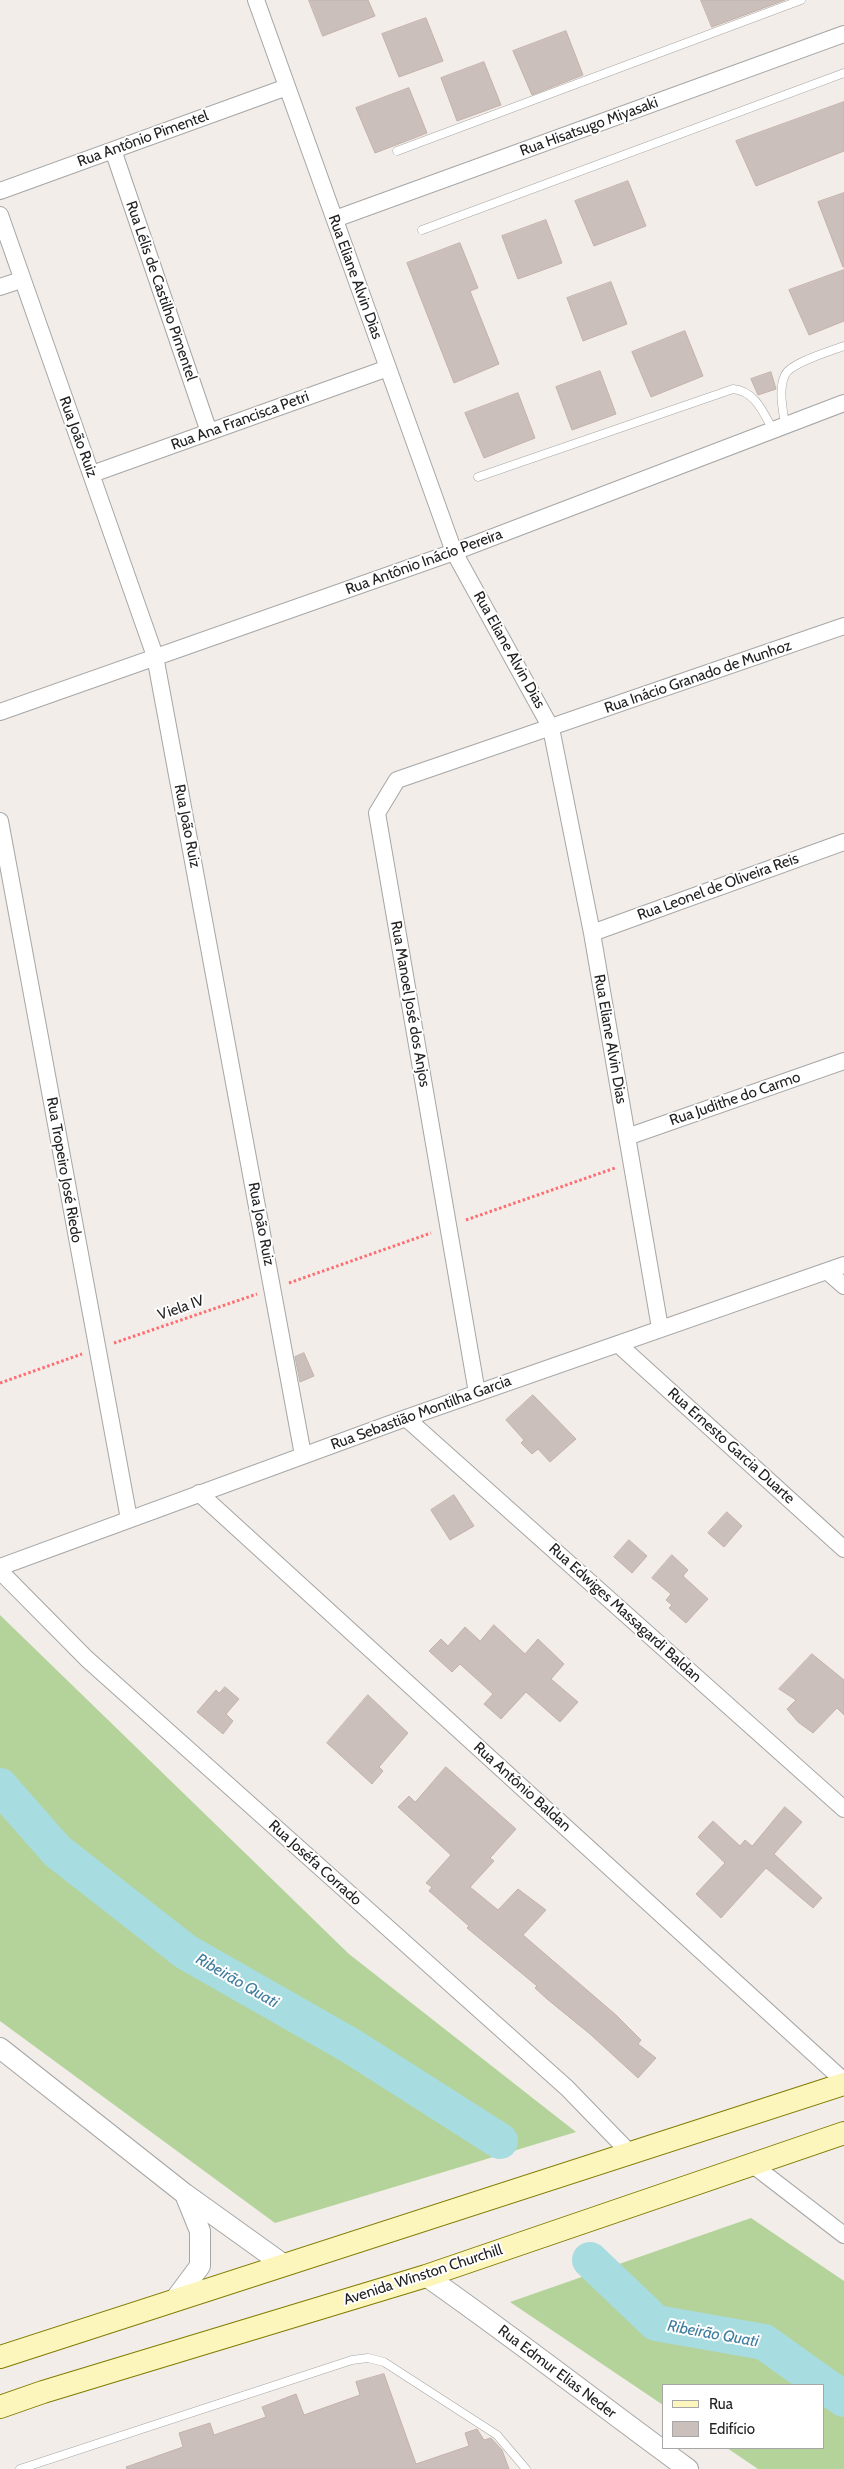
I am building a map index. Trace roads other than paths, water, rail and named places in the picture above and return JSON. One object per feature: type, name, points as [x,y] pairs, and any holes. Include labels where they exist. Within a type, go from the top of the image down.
[{"type":"main road","points":[[0,2357],[844,2082]]},
{"type":"main road","name":"Avenida Winston Churchill","points":[[0,2407],[61,2386],[426,2276],[844,2133]]},
{"type":"street","name":"Rua Eliane Alvin Dias","points":[[256,0],[454,552],[551,728],[592,933],[660,1328]]},
{"type":"street","name":"Rua Hisatsugo Miyasaki","points":[[335,219],[844,34]]},
{"type":"street","name":"Rua Antônio Pimentel","points":[[0,191],[287,87]]},
{"type":"street","name":"Rua Lélis de Castilho Pimentel","points":[[113,150],[208,432]]},
{"type":"street","name":"Rua João Ruiz","points":[[0,214],[155,656],[303,1456]]},
{"type":"street","points":[[0,287],[22,280]]},
{"type":"street","name":"Rua Ana Francisca Petri","points":[[92,474],[388,368]]},
{"type":"street","name":"Rua Antônio Inácio Pereira","points":[[0,712],[454,552],[844,402]]},
{"type":"street","name":"Rua Inácio Granado de Munhoz","points":[[551,728],[844,626]]},
{"type":"street","name":"Rua Manoel José dos Anjos","points":[[477,1393],[377,813],[397,780],[551,728]]},
{"type":"street","name":"Rua Tropeiro José Riedo","points":[[0,821],[96,1349],[129,1519]]},
{"type":"street","name":"Rua Leonel de Oliveira Reis","points":[[592,933],[844,842]]},
{"type":"street","name":"Rua Judithe do Carmo","points":[[627,1137],[844,1062]]},
{"type":"street","name":"Rua Sebastião Montilha Garcia","points":[[0,1567],[406,1418],[844,1265]]},
{"type":"street","points":[[827,1271],[844,1286]]},
{"type":"street","name":"Rua Ernesto Garcia Duarte","points":[[618,1344],[844,1549]]},
{"type":"street","name":"Rua Edwiges Massagardi Baldan","points":[[406,1418],[844,1809]]},
{"type":"street","name":"Rua Antônio Baldan","points":[[199,1493],[844,2082]]},
{"type":"street","name":"Rua Joséfa Corrado","points":[[0,1571],[87,1659],[566,2088],[630,2153]]},
{"type":"street","points":[[0,2048],[185,2194],[284,2265]]},
{"type":"street","points":[[753,2165],[844,2235]]},
{"type":"street","points":[[174,2301],[200,2266],[200,2231],[185,2194]]},
{"type":"street","name":"Rua Edmur Elias Neder","points":[[426,2276],[688,2469]]},
{"type":"lane","points":[[397,151],[801,0]]},
{"type":"lane","points":[[422,230],[844,73]]},
{"type":"lane","points":[[779,428],[785,373],[794,366],[844,346]]},
{"type":"lane","points":[[478,477],[733,389],[744,390],[755,399],[779,428]]},
{"type":"lane","points":[[20,2469],[352,2360],[368,2358],[384,2362],[497,2436],[526,2469]]},
{"type":"waterway","name":"Ribeirão Quati","points":[[0,1786],[57,1851],[186,1952],[351,2046],[500,2141]]},
{"type":"waterway","name":"Ribeirão Quati","points":[[590,2260],[656,2323],[764,2342],[823,2384]]},
{"type":"waterway","name":"Ribeirão Quati","points":[[824,2385],[844,2399]]}]
